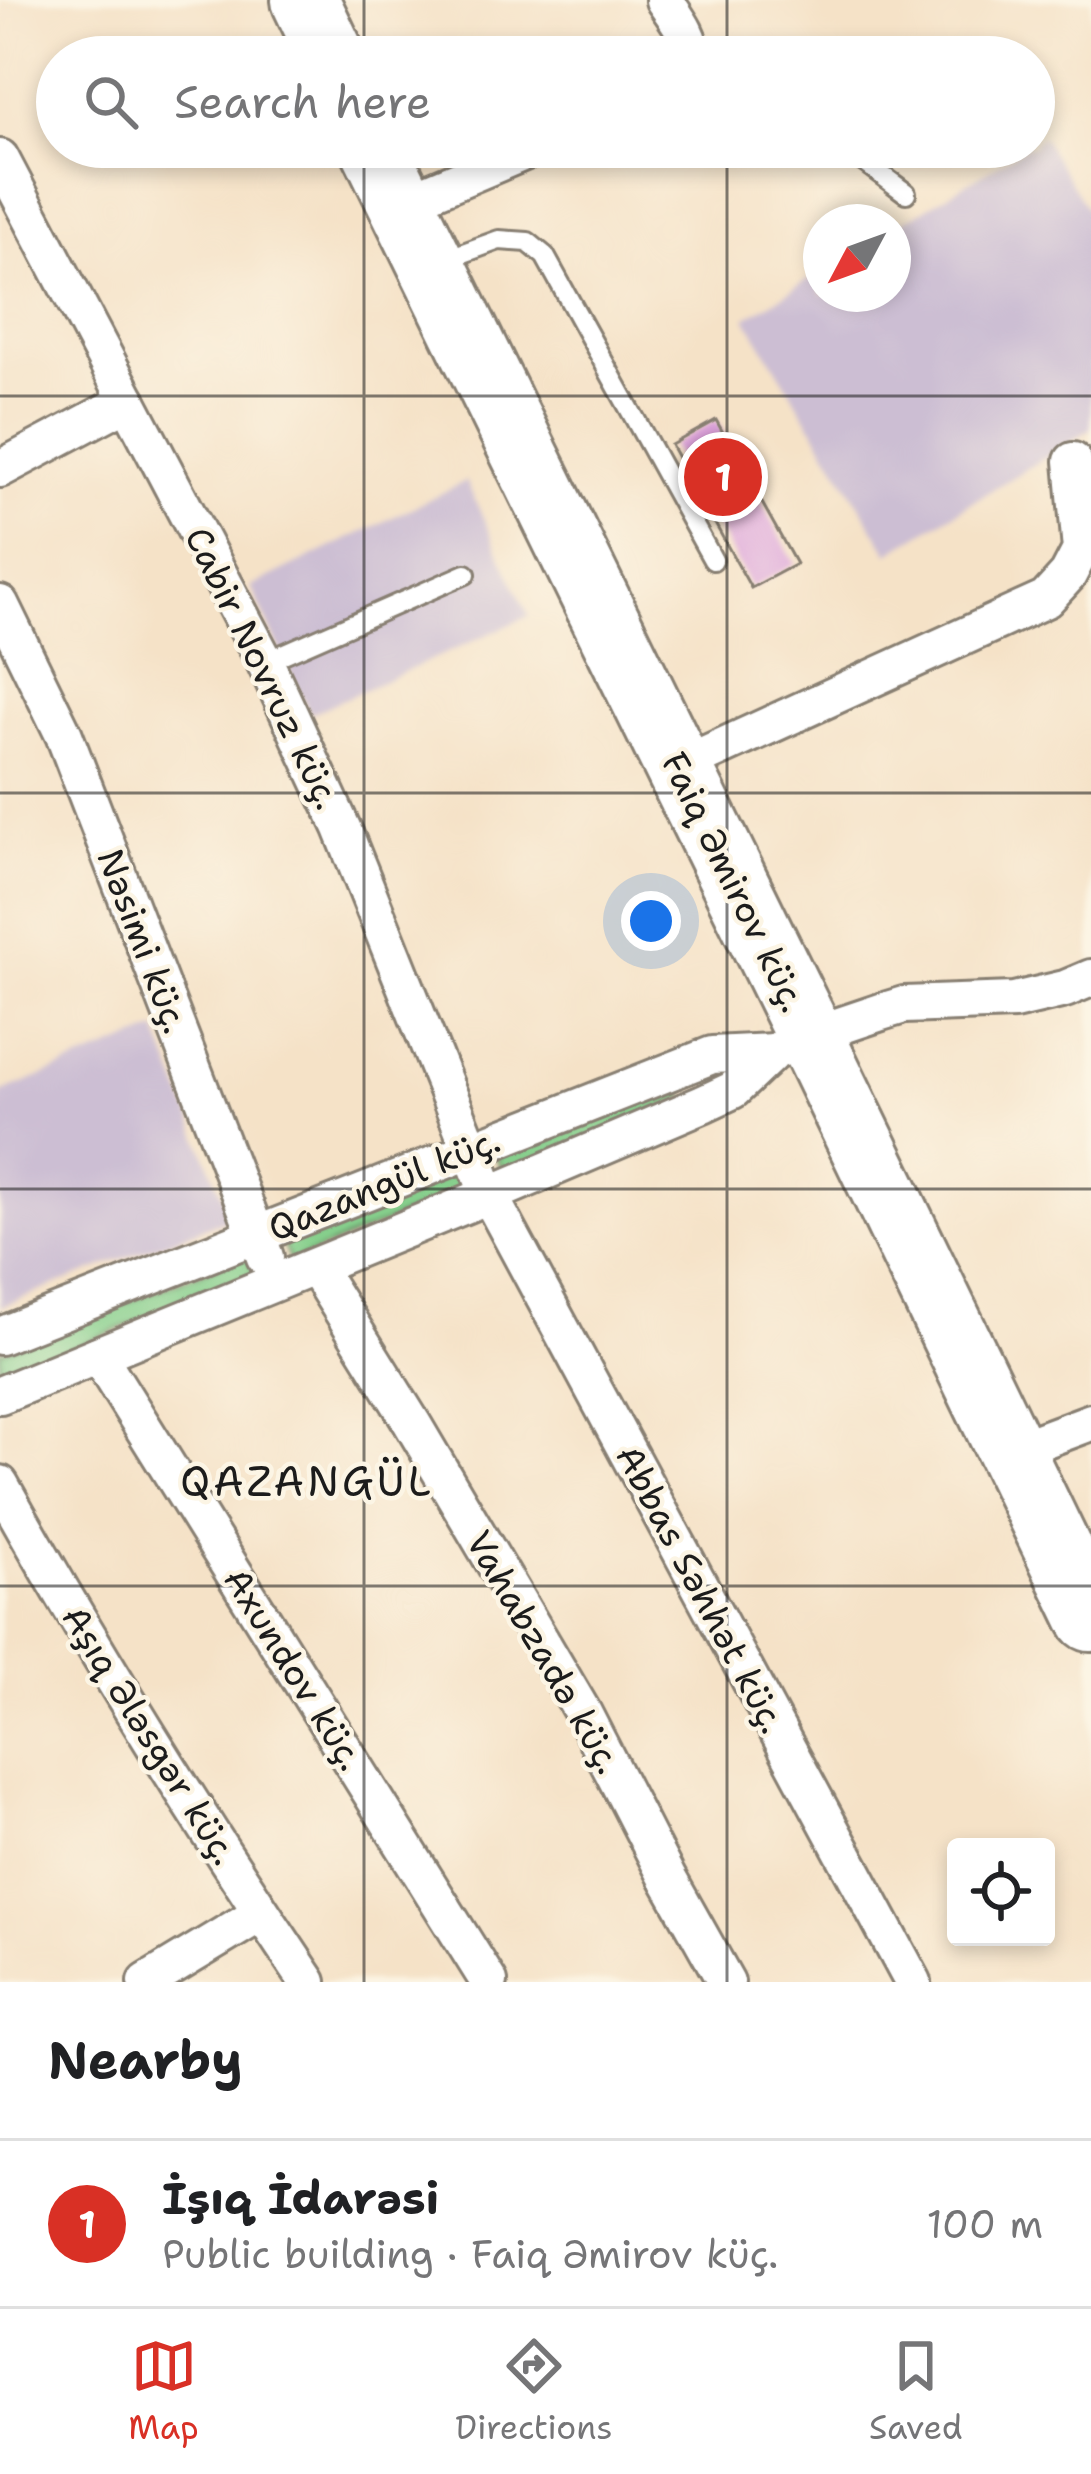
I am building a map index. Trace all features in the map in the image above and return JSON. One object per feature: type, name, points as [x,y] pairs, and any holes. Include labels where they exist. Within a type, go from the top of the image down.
[{"type":"highway","points":[[304,0],[322,36]]},
{"type":"highway","name":"Faiq Əmirov küç.","points":[[388,176],[678,767],[792,1044],[1086,1595]]},
{"type":"street","points":[[664,0],[687,36]]},
{"type":"street","name":"Cabir Novruz küç.","points":[[1,162],[265,662],[342,828],[489,1196]]},
{"type":"street","points":[[388,176],[429,168]]},
{"type":"street","points":[[0,470],[128,401]]},
{"type":"street","points":[[678,767],[1046,599],[1082,550],[1073,461]]},
{"type":"street","name":"Nəsimi küç.","points":[[0,604],[64,735],[276,1283]]},
{"type":"street","name":"Qazangül küç.","points":[[0,1336],[712,1055],[792,1044],[904,1005],[1014,1001],[1091,978]]},
{"type":"street","points":[[0,1395],[489,1196],[733,1090],[792,1044]]},
{"type":"street","points":[[686,1066],[703,1103]]},
{"type":"street","name":"Abbas Səhhət küç.","points":[[489,1196],[913,1982]]},
{"type":"street","name":"Vahabzadə küç.","points":[[315,1267],[583,1713],[726,1982]]},
{"type":"street","name":"Axundov küç.","points":[[98,1355],[489,1982]]},
{"type":"street","points":[[1011,1452],[1091,1422]]},
{"type":"street","name":"Aşıq Ələsgər küç.","points":[[0,1484],[61,1594],[308,1982]]},
{"type":"street","points":[[146,1982],[261,1913]]},
{"type":"lane","points":[[872,168],[906,194]]},
{"type":"lane","points":[[431,264],[499,240],[528,242],[545,256],[712,560]]},
{"type":"lane","points":[[265,662],[466,574]]},
{"type":"shaded area","points":[[1055,158],[1091,216],[1091,429],[889,553],[746,318],[803,283],[803,312],[911,312],[911,217],[992,168],[1055,168]]},
{"type":"shaded area","points":[[466,481],[529,616],[310,714],[251,587]]},
{"type":"shaded area","points":[[157,1030],[230,1217],[0,1307],[0,1093]]},
{"type":"green space","points":[[679,1081],[685,1097],[505,1177],[495,1154]]},
{"type":"green space","points":[[454,1170],[462,1191],[290,1263],[281,1241]]},
{"type":"green space","points":[[247,1254],[255,1275],[0,1377],[0,1352]]},
{"type":"building","points":[[716,420],[796,564],[751,588],[671,445]]},
{"type":"place","name":"İşıq İdarəsi","points":[[723,477]]},
{"type":"district","name":"QAZANGÜL","points":[[307,1481]]}]
